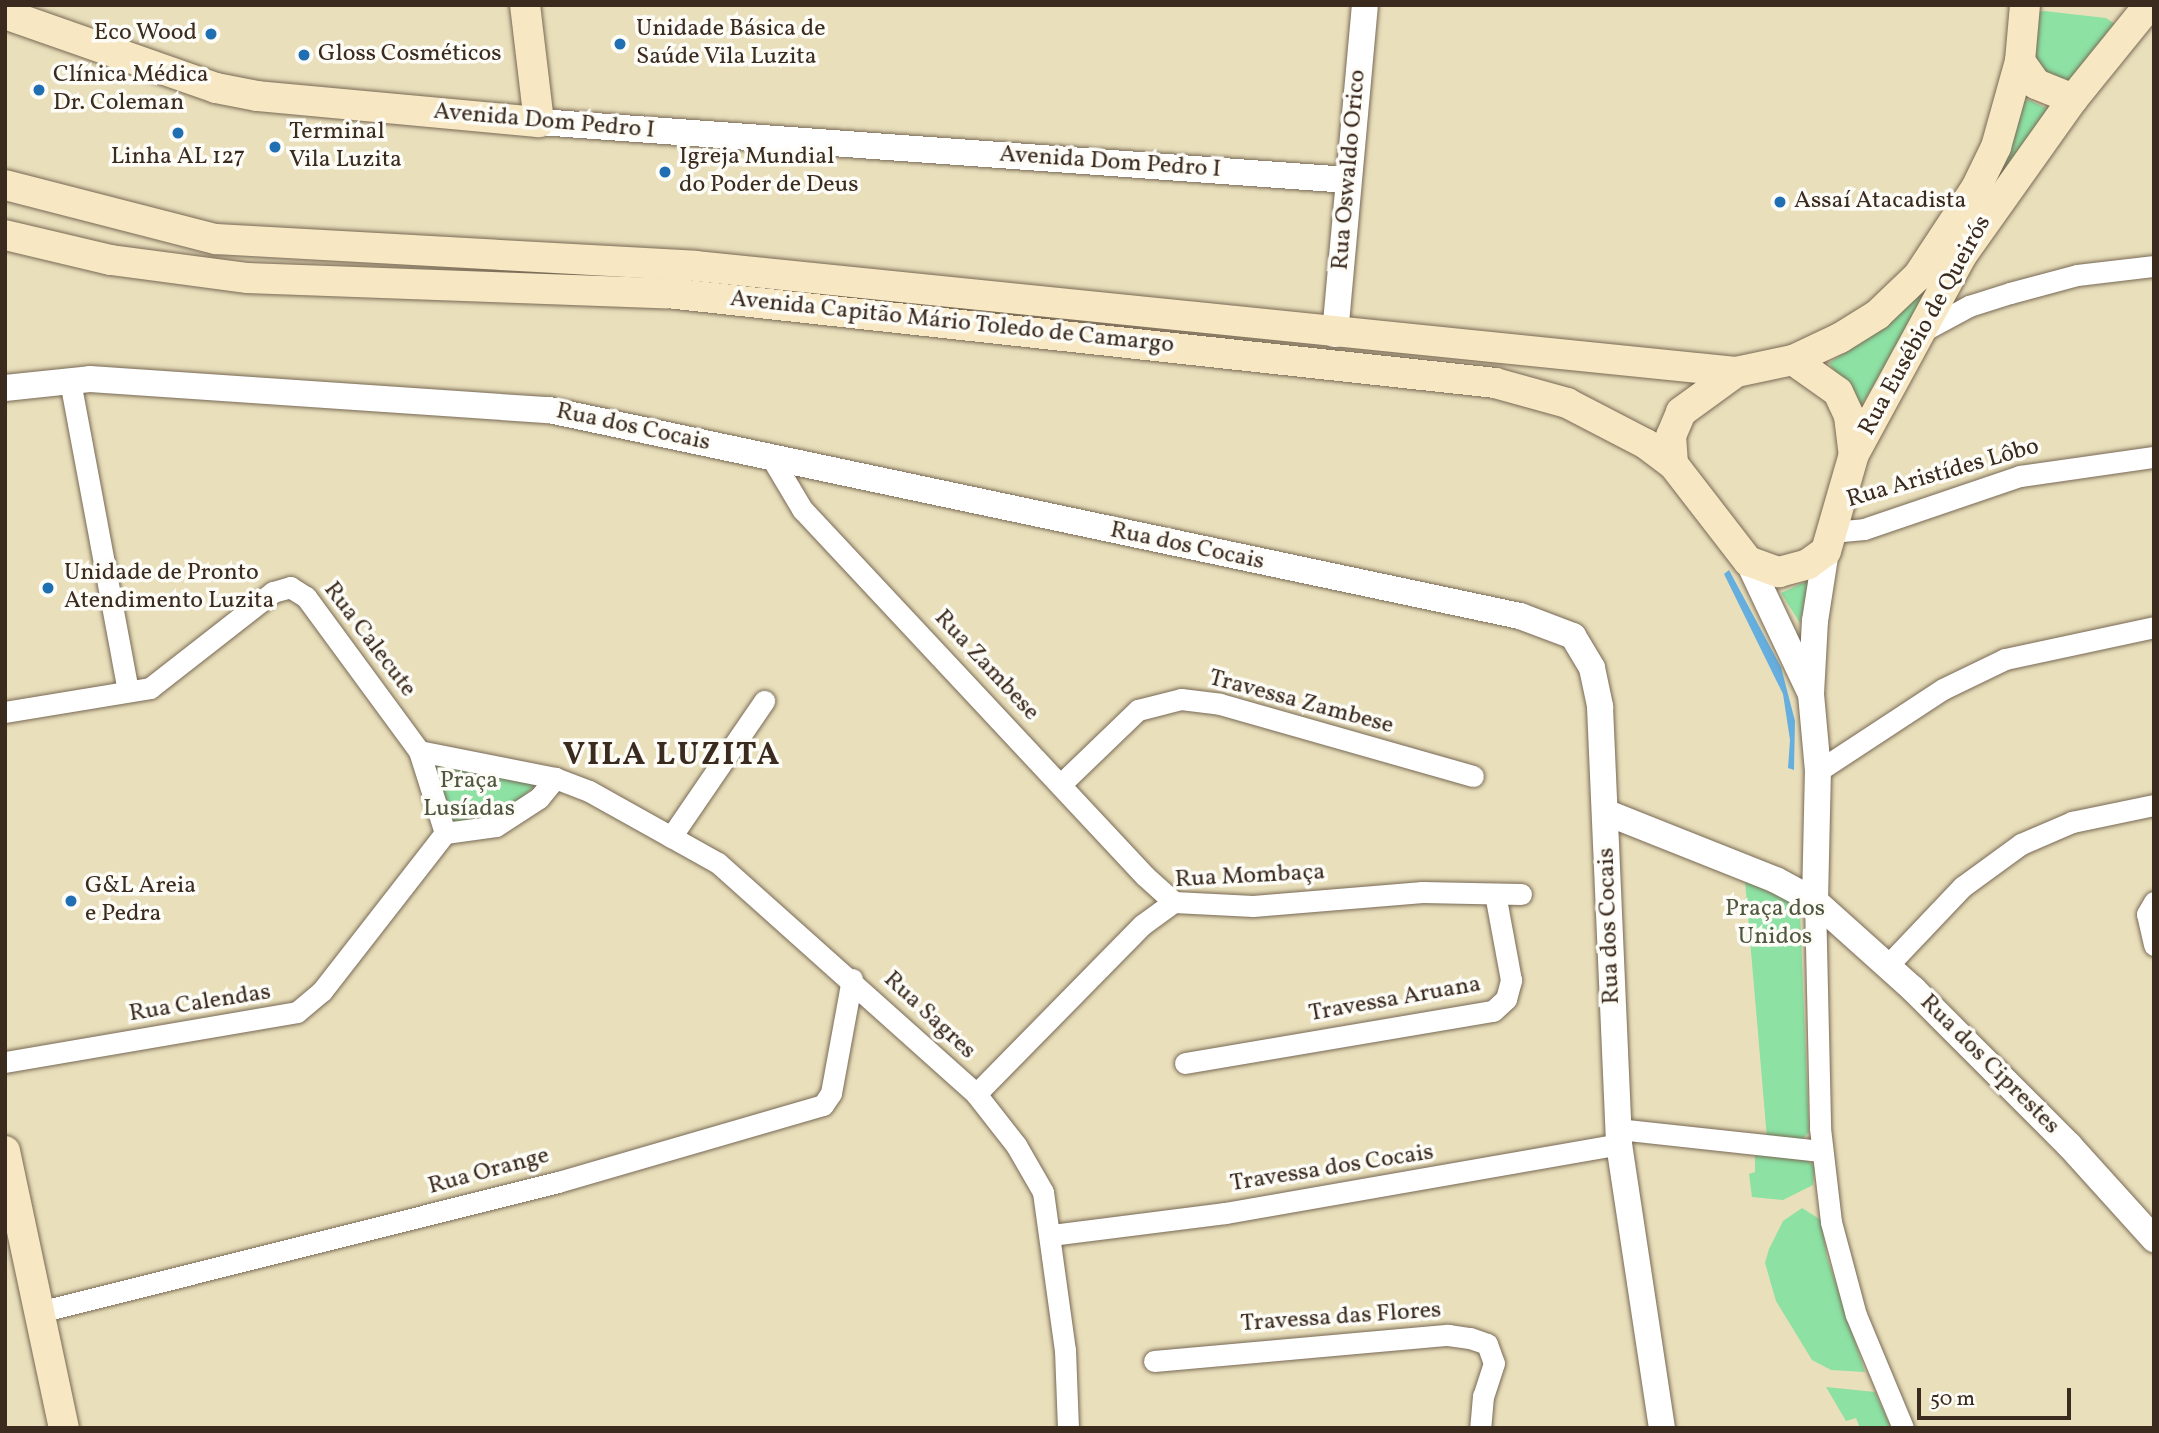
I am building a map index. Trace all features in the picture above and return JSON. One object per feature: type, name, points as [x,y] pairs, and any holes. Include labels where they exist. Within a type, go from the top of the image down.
[{"type":"main road","points":[[526,5],[539,122]]},
{"type":"main road","name":"Rua Eusébio de Queirós","points":[[1793,359],[1877,315],[1932,258],[1992,156],[2020,61],[2025,5]]},
{"type":"main road","name":"Rua Eusébio de Queirós","points":[[1829,541],[1854,454],[1917,334],[1995,204],[2073,99],[2149,5]]},
{"type":"main road","name":"Avenida Dom Pedro I","points":[[5,14],[229,91],[539,122]]},
{"type":"main road","points":[[2020,61],[2036,84],[2073,99]]},
{"type":"main road","name":"Avenida Capitão Mário Toledo de Camargo","points":[[5,185],[216,239],[695,266],[1335,334],[1736,372],[1793,359]]},
{"type":"main road","name":"Avenida Capitão Mário Toledo de Camargo","points":[[5,235],[111,260],[248,278],[667,293],[1477,380],[1567,403],[1628,433],[1673,464],[1748,561]]},
{"type":"main road","points":[[1793,359],[1838,392],[1849,416],[1854,454]]},
{"type":"main road","points":[[1673,464],[1671,436],[1681,412],[1736,372]]},
{"type":"main road","points":[[1748,561],[1763,568],[1791,570],[1829,541]]},
{"type":"main road","points":[[5,1151],[64,1428]]},
{"type":"street","name":"Rua Oswaldo Orico","points":[[1335,334],[1364,5]]},
{"type":"street","name":"Avenida Dom Pedro I","points":[[539,122],[1348,180]]},
{"type":"street","points":[[1917,334],[1969,306],[2010,293],[2077,275],[2154,266]]},
{"type":"street","points":[[70,381],[128,691]]},
{"type":"street","name":"Rua dos Cocais","points":[[5,388],[70,381],[192,384],[496,404],[549,410],[1558,627],[1582,646],[1598,689],[1619,1136],[1662,1428]]},
{"type":"street","name":"Rua Zambese","points":[[771,457],[802,509],[1174,902]]},
{"type":"street","name":"Rua Aristídes Lôbo","points":[[1829,541],[2020,476],[2154,457]]},
{"type":"street","name":"Rua Eusébio de Queirós","points":[[1829,541],[1815,621],[1811,694],[1818,771],[1815,901],[1822,1151],[1845,1281],[1903,1428]]},
{"type":"street","name":"Rua Eusébio de Queirós","points":[[1748,561],[1811,694]]},
{"type":"street","name":"Rua Calecute","points":[[5,712],[159,684],[273,592],[290,587],[306,597],[419,751]]},
{"type":"street","points":[[1818,771],[1921,702],[2005,659],[2154,626]]},
{"type":"street","name":"Travessa Zambese","points":[[1060,784],[1138,710],[1181,699],[1220,704],[1473,776]]},
{"type":"street","points":[[671,837],[764,701]]},
{"type":"street","points":[[419,751],[555,778],[539,798],[508,820],[471,832],[446,833],[419,751]]},
{"type":"street","name":"Rua Sagres","points":[[555,778],[718,863],[852,979],[975,1094],[1010,1136],[1043,1192],[1065,1350],[1066,1428]]},
{"type":"street","points":[[1888,965],[1972,879],[2021,845],[2072,822],[2154,805]]},
{"type":"street","name":"Rua dos Ciprestes","points":[[1605,813],[1776,880],[1815,901],[1888,965],[2069,1145],[2153,1236]]},
{"type":"street","name":"Rua Calendas","points":[[5,1062],[297,1012],[322,991],[446,833]]},
{"type":"street","name":"Rua Mombaça","points":[[975,1094],[1142,925],[1174,902],[1253,906],[1422,892],[1521,894]]},
{"type":"street","name":"Travessa Aruana","points":[[1185,1063],[1493,1010],[1506,999],[1511,980],[1495,894]]},
{"type":"street","points":[[2154,902],[2147,914],[2154,945]]},
{"type":"street","name":"Rua Orange","points":[[39,1312],[558,1182],[822,1105],[831,1093],[852,979]]},
{"type":"street","name":"Travessa dos Cocais","points":[[1051,1235],[1225,1213],[1619,1136],[1822,1151]]},
{"type":"street","name":"Travessa das Flores","points":[[1154,1361],[1448,1335],[1470,1338],[1487,1344],[1494,1363],[1483,1396],[1480,1428]]},
{"type":"green space","points":[[2039,12],[2106,18],[2115,24],[2068,83],[2033,68]]},
{"type":"green space","points":[[2029,100],[2048,109],[1860,407],[1829,363],[1884,328],[1924,289],[2024,101]]},
{"type":"green space","points":[[1808,583],[1800,623],[1781,593]]},
{"type":"green space","name":"Praça Lusíadas","points":[[433,764],[537,784],[513,805],[493,816],[453,822]]},
{"type":"green space","name":"Praça dos Unidos","points":[[1745,881],[1797,905],[1800,911],[1809,1132],[1802,1140],[1767,1138]]},
{"type":"green space","points":[[1755,1154],[1806,1159],[1815,1167],[1813,1185],[1783,1200],[1752,1197],[1749,1174],[1755,1172]]},
{"type":"green space","points":[[1802,1208],[1821,1220],[1827,1257],[1865,1372],[1831,1370],[1812,1360],[1776,1301],[1765,1263],[1783,1221]]},
{"type":"green space","points":[[1826,1387],[1875,1392],[1891,1428],[1860,1428],[1856,1418],[1846,1421]]},
{"type":"water","points":[[1729,570],[1781,667],[1795,721],[1794,770],[1788,768],[1790,740],[1783,694],[1724,574]]},
{"type":"place","name":"Eco Wood","points":[[211,34]]},
{"type":"place","name":"Unidade Básica de Saúde Vila Luzita","points":[[620,44]]},
{"type":"place","name":"Gloss Cosméticos","points":[[304,55]]},
{"type":"place","name":"Clínica Médica Dr. Coleman","points":[[39,90]]},
{"type":"place","name":"Linha AL 127","points":[[178,133]]},
{"type":"place","name":"Terminal Vila Luzita","points":[[275,147]]},
{"type":"place","name":"Igreja Mundial do Poder de Deus","points":[[665,172]]},
{"type":"place","name":"Assaí Atacadista","points":[[1780,202]]},
{"type":"place","name":"Unidade de Pronto Atendimento Luzita","points":[[48,588]]},
{"type":"place","name":"G&L Areia e Pedra","points":[[71,901]]},
{"type":"district","name":"VILA LUZITA","points":[[672,756]]}]
